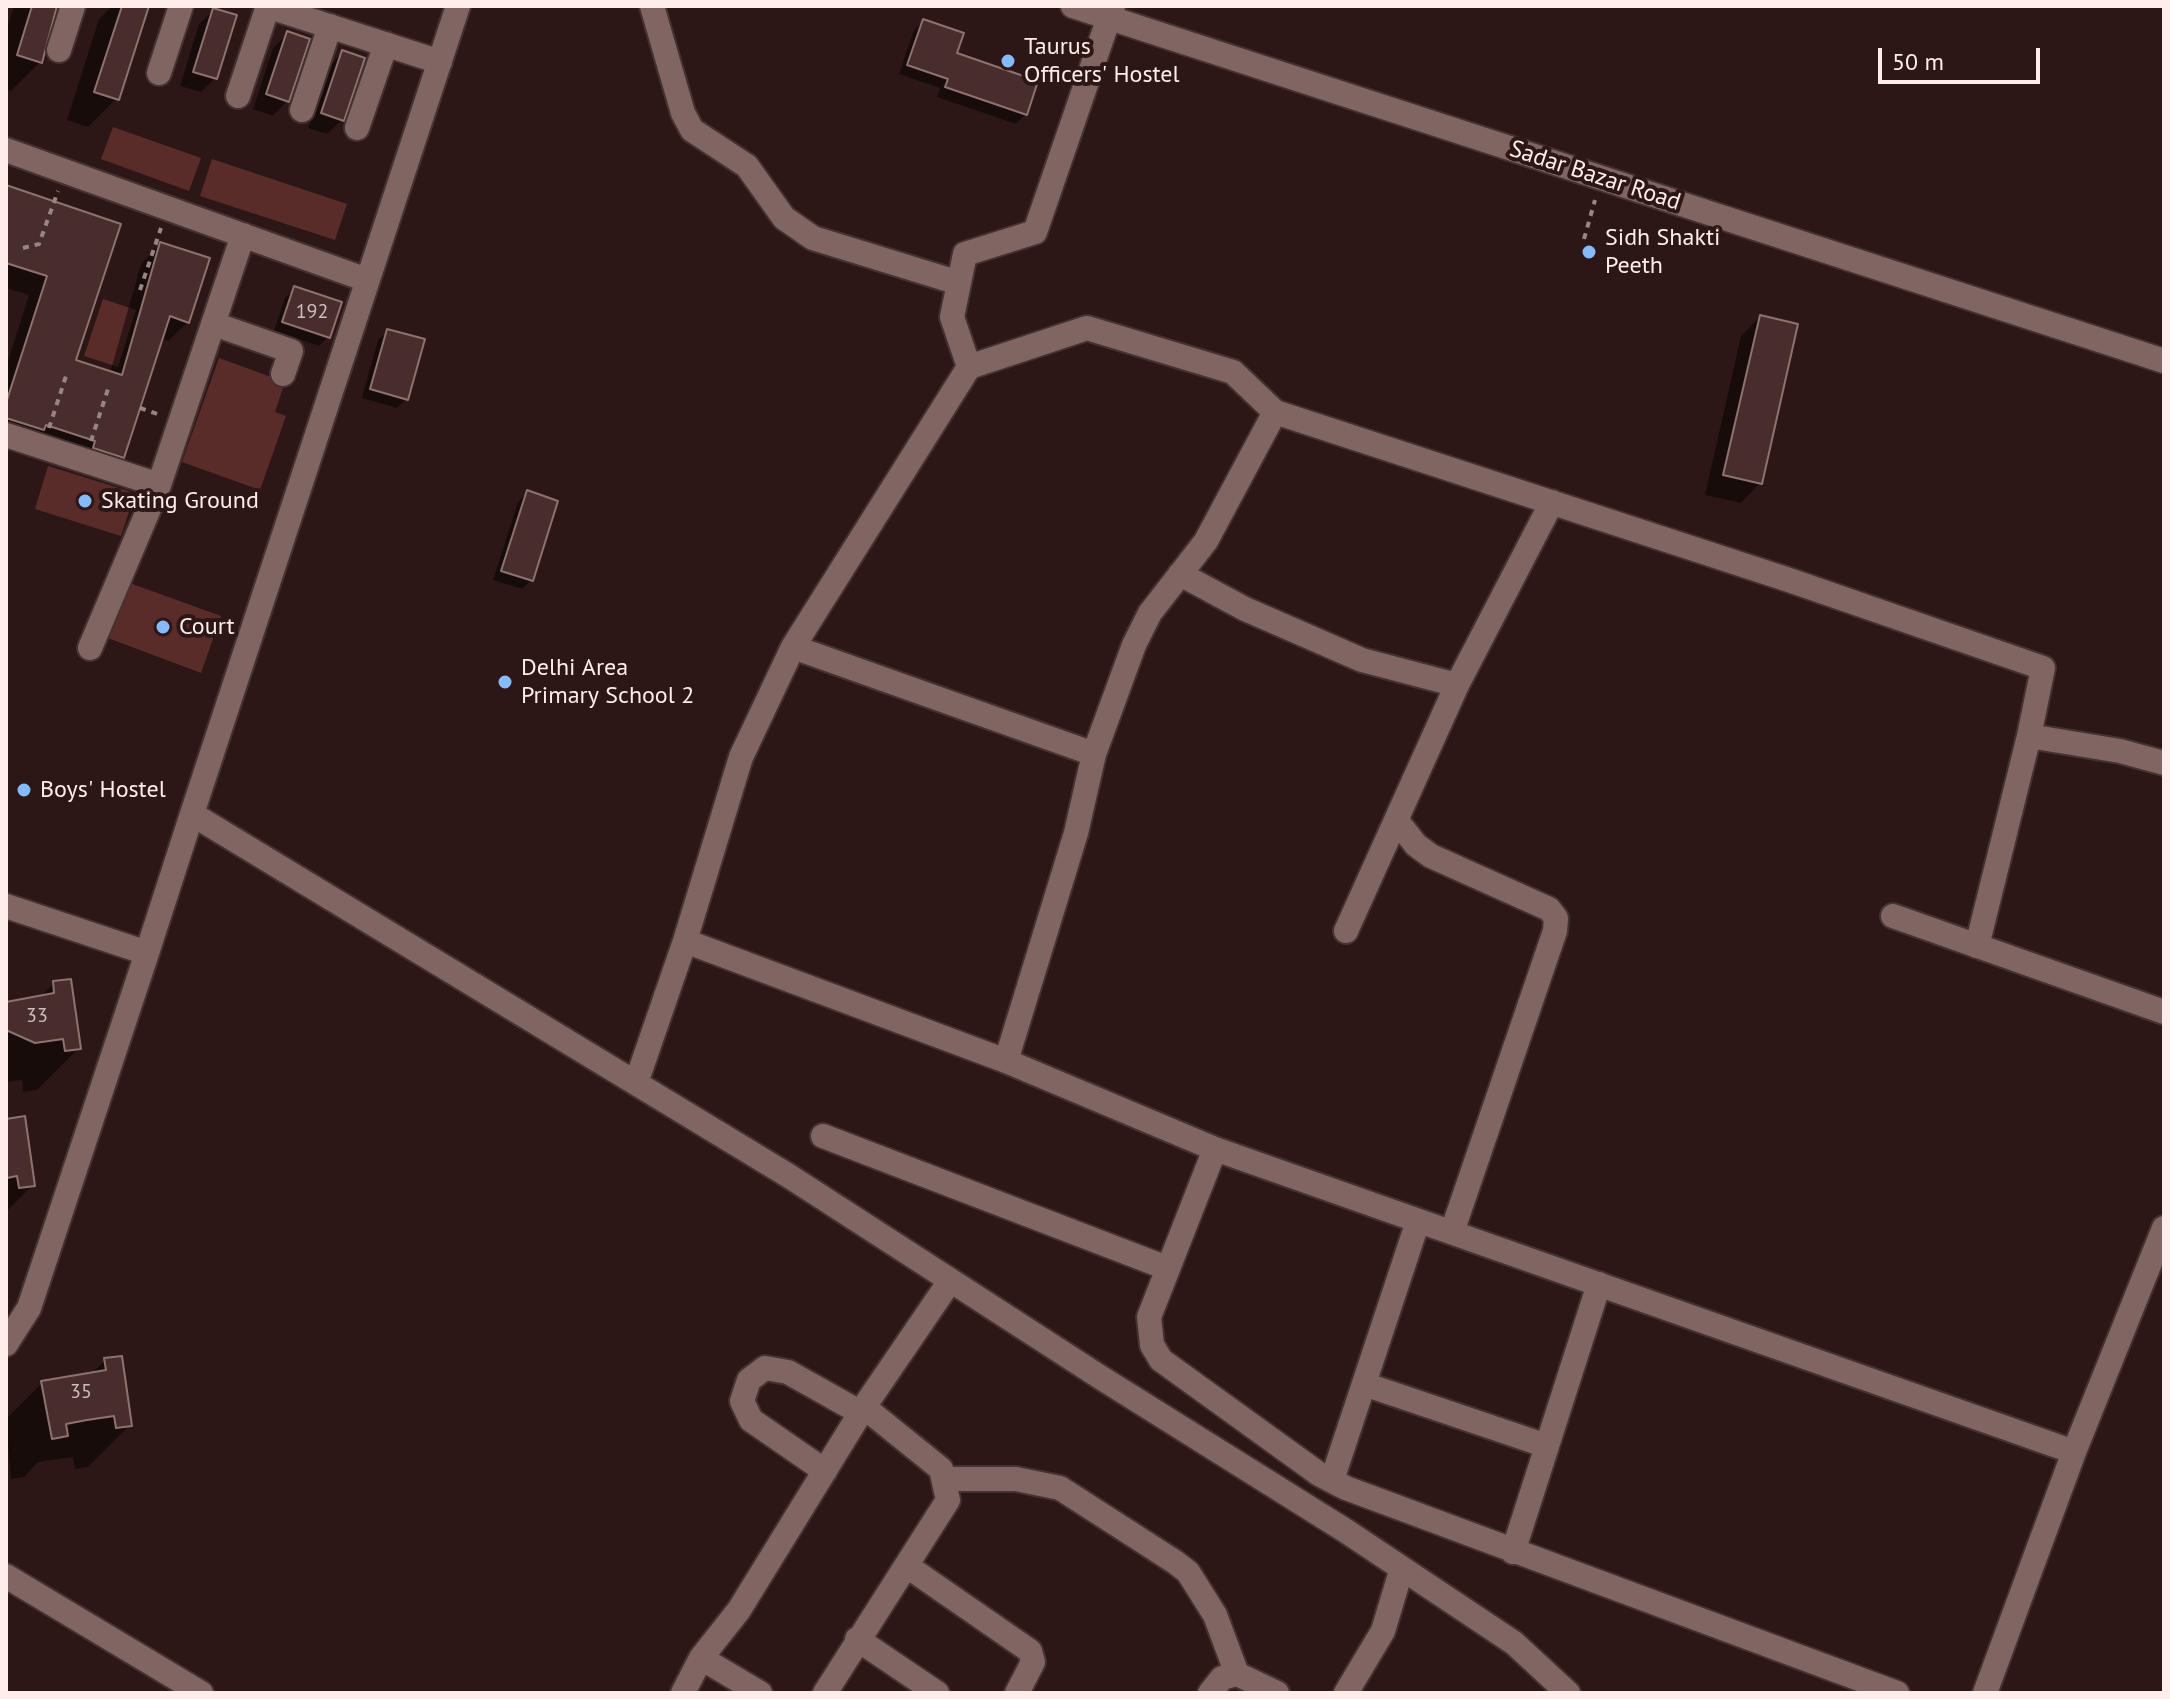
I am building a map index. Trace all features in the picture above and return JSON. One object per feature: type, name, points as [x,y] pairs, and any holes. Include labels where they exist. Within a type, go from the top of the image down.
[{"type":"street","points":[[59,50],[73,6]]},
{"type":"street","points":[[159,73],[181,6]]},
{"type":"street","points":[[238,96],[267,6],[440,62]]},
{"type":"street","points":[[6,1344],[29,1308],[458,6]]},
{"type":"street","points":[[652,6],[683,113],[692,130],[747,166],[784,218],[813,238],[959,283]]},
{"type":"street","name":"Sadar Bazar Road","points":[[1073,6],[1111,12],[1601,178],[2164,361]]},
{"type":"street","points":[[969,367],[952,317],[965,254],[1035,232],[1111,12]]},
{"type":"street","points":[[302,110],[330,26]]},
{"type":"street","points":[[357,128],[386,44]]},
{"type":"street","points":[[6,150],[367,280]]},
{"type":"street","points":[[90,648],[159,485],[243,235]]},
{"type":"street","points":[[214,324],[291,351],[283,374]]},
{"type":"street","points":[[636,1083],[685,941],[741,757],[793,647],[969,367],[1087,328],[1233,372],[1275,412],[2043,668],[1977,946]]},
{"type":"street","points":[[1006,1061],[1076,833],[1094,754],[1139,634],[1150,613],[1206,541],[1275,412]]},
{"type":"street","points":[[6,435],[159,485]]},
{"type":"street","points":[[1346,931],[1457,685],[1552,502]]},
{"type":"street","points":[[1180,574],[1245,609],[1362,660],[1457,685]]},
{"type":"street","points":[[793,647],[1094,754]]},
{"type":"street","points":[[2029,736],[2120,751],[2164,763]]},
{"type":"street","points":[[192,814],[789,1176],[1346,1531],[1401,1571],[1514,1643],[1542,1685],[1568,1693]]},
{"type":"street","points":[[1397,821],[1416,845],[1431,856],[1549,909],[1556,918],[1555,931],[1452,1232]]},
{"type":"street","points":[[6,906],[147,953]]},
{"type":"street","points":[[1893,916],[2164,1012]]},
{"type":"street","points":[[685,941],[1006,1061],[1215,1149],[2074,1452]]},
{"type":"street","points":[[823,1136],[1167,1268]]},
{"type":"street","points":[[1215,1149],[1149,1317],[1148,1330],[1161,1360],[1332,1480],[1374,1500],[1897,1693]]},
{"type":"street","points":[[1332,1480],[1418,1221]]},
{"type":"street","points":[[1985,1693],[2074,1452],[2164,1228]]},
{"type":"street","points":[[683,1693],[701,1658],[739,1610],[863,1410],[950,1281]]},
{"type":"street","points":[[1513,1552],[1599,1284]]},
{"type":"street","points":[[825,1471],[751,1420],[742,1401],[749,1380],[765,1368],[788,1372],[863,1410],[941,1469],[948,1500],[825,1693]]},
{"type":"street","points":[[1364,1384],[1547,1446]]},
{"type":"street","points":[[945,1479],[1016,1479],[1060,1488],[1175,1562],[1188,1572],[1215,1615],[1237,1674]]},
{"type":"street","points":[[907,1566],[1030,1651],[1033,1662],[1017,1693]]},
{"type":"street","points":[[1346,1693],[1383,1631],[1401,1571]]},
{"type":"street","points":[[6,1576],[201,1693]]},
{"type":"street","points":[[857,1639],[937,1693]]},
{"type":"street","points":[[701,1658],[760,1693]]},
{"type":"street","points":[[1210,1693],[1222,1678],[1237,1674],[1277,1693]]},
{"type":"path","points":[[23,248],[39,244],[65,171]]},
{"type":"path","points":[[1584,239],[1601,178]]},
{"type":"path","points":[[140,290],[168,208]]},
{"type":"path","points":[[43,447],[67,373]]},
{"type":"path","points":[[85,461],[109,386]]},
{"type":"shaded area","points":[[113,127],[201,158],[189,191],[101,159]]},
{"type":"shaded area","points":[[212,159],[347,204],[335,240],[200,196]]},
{"type":"shaded area","points":[[103,299],[136,310],[118,367],[84,356]]},
{"type":"shaded area","points":[[219,358],[285,382],[275,412],[286,416],[260,490],[182,462]]},
{"type":"shaded area","name":"Skating Ground","points":[[48,466],[135,493],[121,536],[35,509]]},
{"type":"shaded area","name":"Court","points":[[124,581],[221,616],[201,673],[105,637]]},
{"type":"building","points":[[32,6],[57,6],[42,63],[17,55]]},
{"type":"building","points":[[122,6],[149,6],[119,100],[94,92]]},
{"type":"building","points":[[213,8],[237,15],[217,79],[193,72]]},
{"type":"building","points":[[923,19],[964,33],[957,53],[1038,81],[1027,115],[945,87],[948,79],[907,65]]},
{"type":"building","points":[[287,31],[310,39],[289,102],[266,94]]},
{"type":"building","points":[[342,50],[365,58],[344,121],[321,113]]},
{"type":"building","points":[[6,185],[121,224],[76,360],[122,375],[160,242],[210,258],[189,323],[170,316],[124,458],[93,448],[95,441],[46,425],[44,430],[6,418],[6,403],[47,276],[6,263]]},
{"type":"building","points":[[294,286],[342,302],[330,338],[282,322]]},
{"type":"building","points":[[1760,315],[1798,324],[1762,484],[1723,475]]},
{"type":"building","points":[[387,329],[425,339],[408,400],[370,389]]},
{"type":"building","points":[[527,490],[558,501],[533,581],[501,571]]},
{"type":"building","points":[[71,979],[81,1049],[65,1051],[63,1039],[35,1043],[6,1030],[6,1002],[54,993],[53,981]]},
{"type":"building","points":[[25,1116],[35,1186],[19,1188],[17,1176],[7,1178],[6,1119]]},
{"type":"building","points":[[122,1356],[132,1426],[116,1428],[114,1416],[87,1420],[66,1424],[68,1436],[52,1439],[41,1381],[106,1370],[104,1358]]},
{"type":"place","name":"Taurus Officers' Hostel","points":[[1008,61]]},
{"type":"place","name":"Sidh Shakti Peeth","points":[[1589,252]]},
{"type":"place","name":"Skating Ground","points":[[85,501]]},
{"type":"place","name":"Court","points":[[163,627]]},
{"type":"place","name":"Delhi Area Primary School 2","points":[[505,682]]},
{"type":"place","name":"Boys' Hostel","points":[[24,790]]}]
